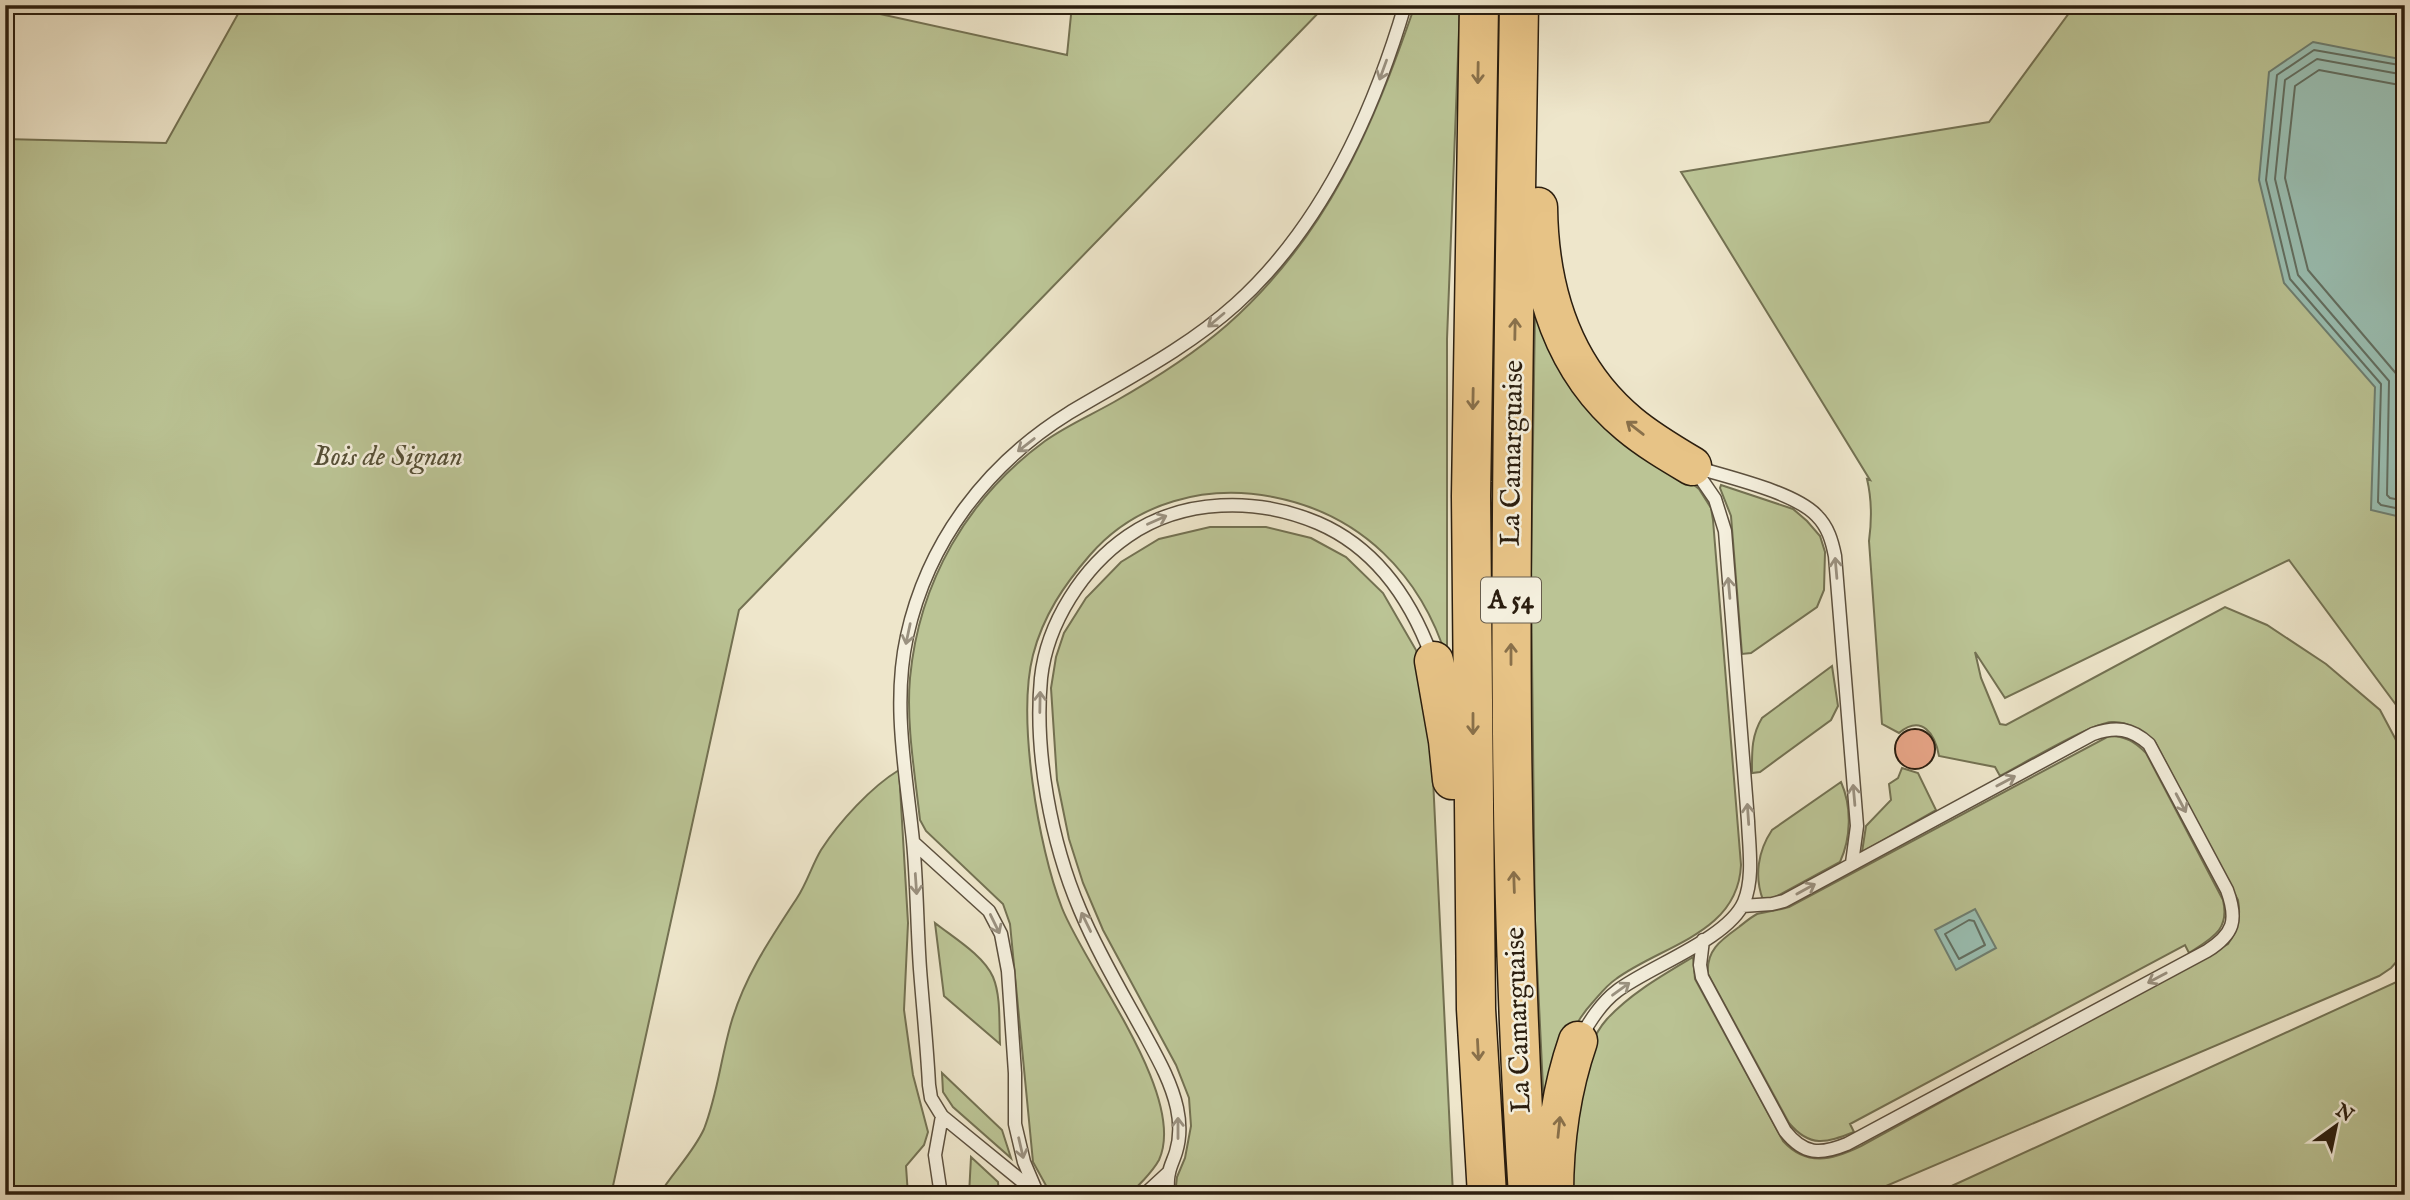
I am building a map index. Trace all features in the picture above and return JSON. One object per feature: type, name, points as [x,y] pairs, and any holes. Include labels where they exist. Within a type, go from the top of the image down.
[{"type":"highway","name":"La Camarguaise","points":[[1479,5],[1471,496],[1476,1009],[1487,1195]]},
{"type":"highway","name":"La Camarguaise","points":[[1519,5],[1511,804],[1528,1195]]},
{"type":"highway","points":[[1536,5],[1538,221],[1546,291],[1564,341],[1588,382],[1641,433],[1692,466]]},
{"type":"highway","points":[[1434,661],[1448,741],[1476,1009]]},
{"type":"highway","points":[[1554,1195],[1560,1116],[1567,1073],[1578,1041]]},
{"type":"lane","points":[[1037,1194],[942,1116],[931,1098],[913,842],[903,755],[902,674],[914,610],[925,580],[950,529],[984,483],[1029,442],[1068,414],[1164,357],[1208,327],[1266,274],[1307,220],[1346,154],[1381,78],[1405,5]]},
{"type":"lane","points":[[1692,466],[1798,502],[1817,516],[1830,535],[1835,556],[1857,826],[1853,863]]},
{"type":"lane","points":[[1578,1041],[1588,1023],[1616,992],[1726,924],[1742,906],[1748,885],[1748,821],[1725,531],[1715,499],[1692,466]]},
{"type":"lane","points":[[1168,1195],[1169,1172],[1180,1129],[1178,1109],[1167,1077],[1080,911],[1051,815],[1043,765],[1041,677],[1048,648],[1063,611],[1085,576],[1102,557],[1153,521],[1197,508],[1224,505],[1262,507],[1303,516],[1338,532],[1378,564],[1422,630],[1434,661]]},
{"type":"lane","points":[[1703,940],[1700,965],[1702,977],[1785,1131],[1802,1147],[1816,1152],[1847,1144],[2207,951],[2224,939],[2234,914],[2227,890],[2154,753],[2141,737],[2112,728],[2093,734],[1784,901],[1742,906]]},
{"type":"lane","points":[[913,842],[989,911],[1001,934],[1008,971],[1015,1073],[1015,1124],[1024,1163],[1037,1194]]},
{"type":"lane","points":[[941,1195],[935,1156],[942,1116]]},
{"type":"lane","points":[[1144,1195],[1169,1172]]},
{"type":"green space","name":"Bois de Signan","points":[[243,5],[839,5],[1067,55],[1072,5],[1326,5],[739,610],[611,1195],[5,1195],[5,139],[166,143]]},
{"type":"green space","points":[[1415,5],[1460,5],[1447,339],[1447,659],[1436,629],[1421,601],[1404,575],[1383,553],[1334,518],[1305,505],[1273,497],[1223,493],[1174,501],[1150,510],[1108,537],[1072,578],[1042,627],[1033,655],[1027,713],[1032,782],[1045,852],[1062,908],[1147,1068],[1159,1102],[1164,1133],[1159,1160],[1144,1180],[1129,1193],[1112,1196],[1058,1195],[1049,1191],[1033,1162],[1010,924],[1003,904],[926,831],[920,820],[909,695],[915,643],[924,608],[936,576],[970,516],[1017,464],[1045,441],[1143,385],[1201,346],[1227,325],[1262,290],[1293,254],[1320,217],[1343,178],[1382,95]]},
{"type":"green space","points":[[2075,5],[2405,5],[2405,717],[2289,560],[2005,698],[1975,652],[1981,678],[2000,724],[2006,725],[2225,607],[2267,625],[2326,664],[2380,710],[2405,757],[2405,952],[2391,968],[2379,976],[1865,1195],[1569,1195],[1576,1103],[1587,1056],[1595,1036],[1607,1019],[1626,1001],[1693,957],[1695,979],[1783,1141],[1801,1155],[1820,1158],[1840,1155],[1861,1146],[2228,944],[2234,934],[2239,918],[2238,900],[2155,742],[2135,728],[2118,722],[2102,724],[2073,736],[2000,776],[1995,767],[1939,756],[1931,734],[1921,726],[1914,725],[1899,733],[1882,724],[1869,541],[1871,510],[1867,479],[1870,480],[1681,172],[1989,122]]},
{"type":"green space","points":[[1535,312],[1678,472],[1699,489],[1711,508],[1741,865],[1737,888],[1727,907],[1712,922],[1695,935],[1616,979],[1583,1014],[1563,1052],[1544,1109],[1535,921],[1531,572]]},
{"type":"green space","points":[[1721,485],[1793,509],[1820,536],[1825,552],[1824,590],[1817,607],[1751,653],[1742,654],[1731,516]]},
{"type":"green space","points":[[1210,527],[1266,527],[1311,538],[1346,557],[1383,593],[1416,650],[1430,716],[1453,1195],[1175,1195],[1177,1177],[1185,1158],[1191,1126],[1189,1098],[1176,1065],[1103,930],[1083,883],[1069,839],[1057,780],[1051,688],[1056,657],[1064,633],[1086,598],[1121,562],[1159,539]]},
{"type":"green space","points":[[1832,666],[1838,706],[1831,720],[1760,772],[1752,773],[1754,738],[1762,718]]},
{"type":"green space","points":[[2109,736],[2130,740],[2146,753],[2223,900],[2224,919],[2217,932],[2189,953],[2185,945],[1850,1124],[1854,1132],[1819,1141],[1811,1140],[1797,1131],[1789,1123],[1708,974],[1709,958],[1716,946],[1757,914],[1789,907]]},
{"type":"green space","points":[[1902,768],[1918,773],[1936,810],[1862,852],[1866,826],[1891,800],[1889,784],[1898,778]]},
{"type":"green space","points":[[899,770],[908,923],[904,1010],[913,1075],[928,1132],[924,1145],[906,1166],[908,1195],[659,1195],[704,1129],[732,1020],[744,987],[760,957],[801,892],[828,839],[867,795]]},
{"type":"green space","points":[[1841,782],[1849,822],[1840,862],[1768,901],[1763,900],[1759,864],[1763,846],[1772,830]]},
{"type":"green space","points":[[935,923],[975,954],[993,977],[998,1001],[1000,1044],[944,996]]},
{"type":"green space","points":[[2405,978],[2405,1195],[1932,1195]]},
{"type":"green space","points":[[942,1073],[1002,1130],[1011,1158],[953,1107],[943,1092]]},
{"type":"green space","points":[[971,1157],[998,1182],[999,1195],[969,1195]]},
{"type":"water","points":[[2313,42],[2405,60],[2405,518],[2371,510],[2375,387],[2284,283],[2259,180],[2269,72]]},
{"type":"water","points":[[1975,909],[1996,948],[1956,970],[1935,930]]},
{"type":"building","points":[[1915,729],[1923,730],[1929,735],[1934,741],[1934,757],[1929,763],[1923,768],[1915,769],[1907,768],[1901,763],[1896,757],[1895,749],[1896,741],[1901,735],[1907,730]]}]
